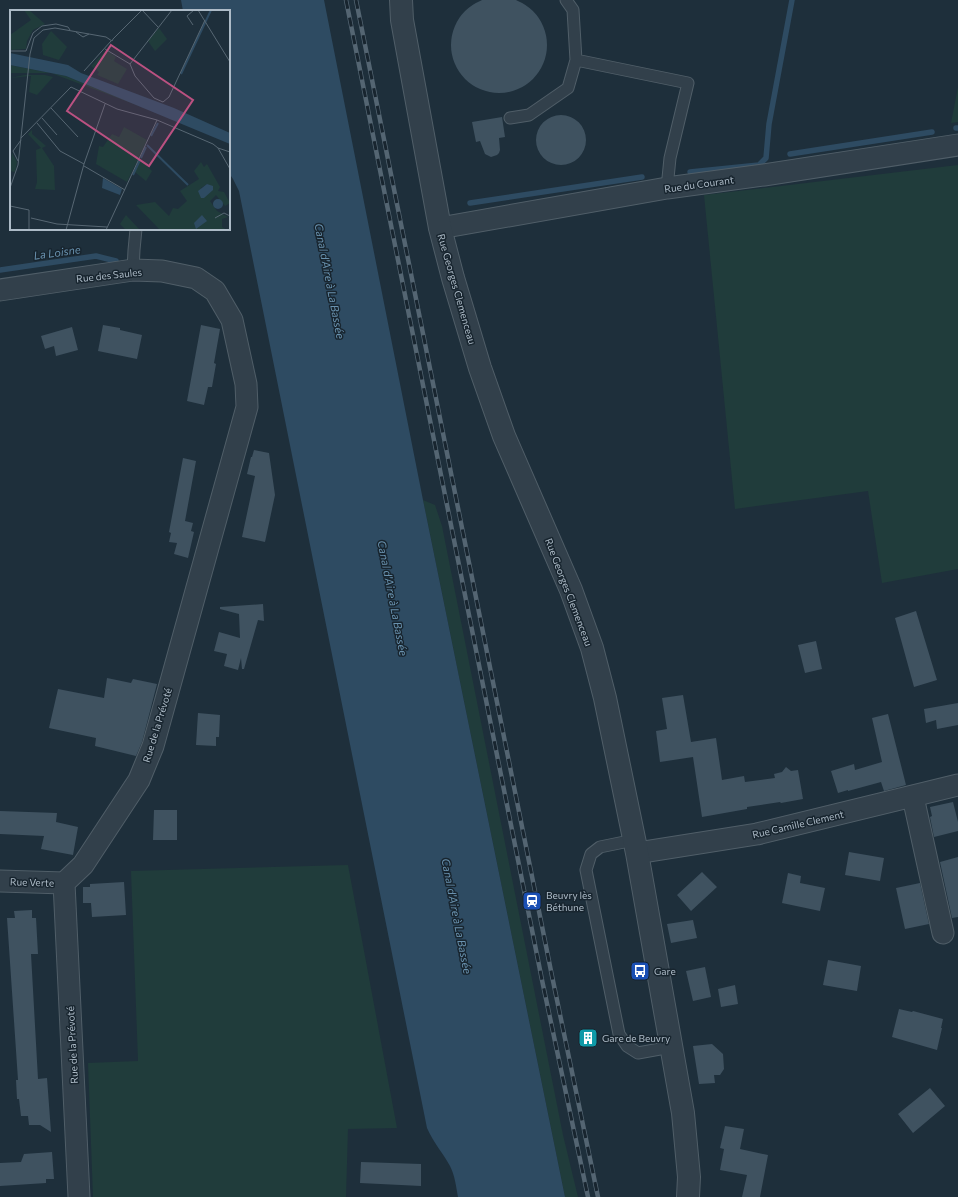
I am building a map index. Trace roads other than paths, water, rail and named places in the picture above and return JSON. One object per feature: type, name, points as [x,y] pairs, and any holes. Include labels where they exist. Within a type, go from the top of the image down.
[{"type":"street","name":"Rue Georges Clemenceau","points":[[401,0],[402,20],[440,228],[453,278],[480,368],[504,436],[571,590],[592,648],[605,698],[636,846],[683,1113],[689,1177],[688,1197]]},
{"type":"street","name":"Rue du Courant","points":[[440,228],[667,188],[764,175],[958,145]]},
{"type":"street","name":"Rue des Saules","points":[[0,290],[133,270],[162,271],[196,278],[215,291]]},
{"type":"street","name":"Rue de la Prévoté","points":[[79,1197],[64,883],[83,865],[139,780],[153,746],[247,407],[246,384],[232,320],[215,291]]},
{"type":"street","name":"Rue Camille Clement","points":[[636,846],[757,834],[958,785]]},
{"type":"street","points":[[913,797],[943,933]]},
{"type":"street","name":"Rue Verte","points":[[0,881],[64,883]]},
{"type":"lane","points":[[510,118],[529,115],[568,88],[576,60],[573,10],[566,0]]},
{"type":"lane","points":[[576,60],[688,83],[670,158],[667,188]]},
{"type":"lane","points":[[133,270],[136,230]]},
{"type":"lane","points":[[636,846],[600,846],[590,854],[586,870],[619,1034],[627,1046],[638,1053],[672,1047]]},
{"type":"water","name":"Canal d'Aire à La Bassée","points":[[181,0],[324,0],[423,500],[565,1197],[458,1197],[452,1170],[427,1128],[239,191],[230,174],[230,10],[183,10]]},
{"type":"waterway","points":[[690,172],[759,165],[766,158],[769,124],[792,0]]},
{"type":"waterway","points":[[790,154],[932,132]]},
{"type":"waterway","points":[[470,203],[642,177]]},
{"type":"waterway","name":"La Loisne","points":[[0,270],[96,256],[116,261]]},
{"type":"railway","points":[[346,0],[542,980],[588,1197]]},
{"type":"railway","points":[[356,0],[552,976],[598,1197]]},
{"type":"place","name":"Beuvry lès Béthune","points":[[532,901]]},
{"type":"place","name":"Gare","points":[[640,971]]},
{"type":"place","name":"Gare de Beuvry","points":[[588,1038]]}]
